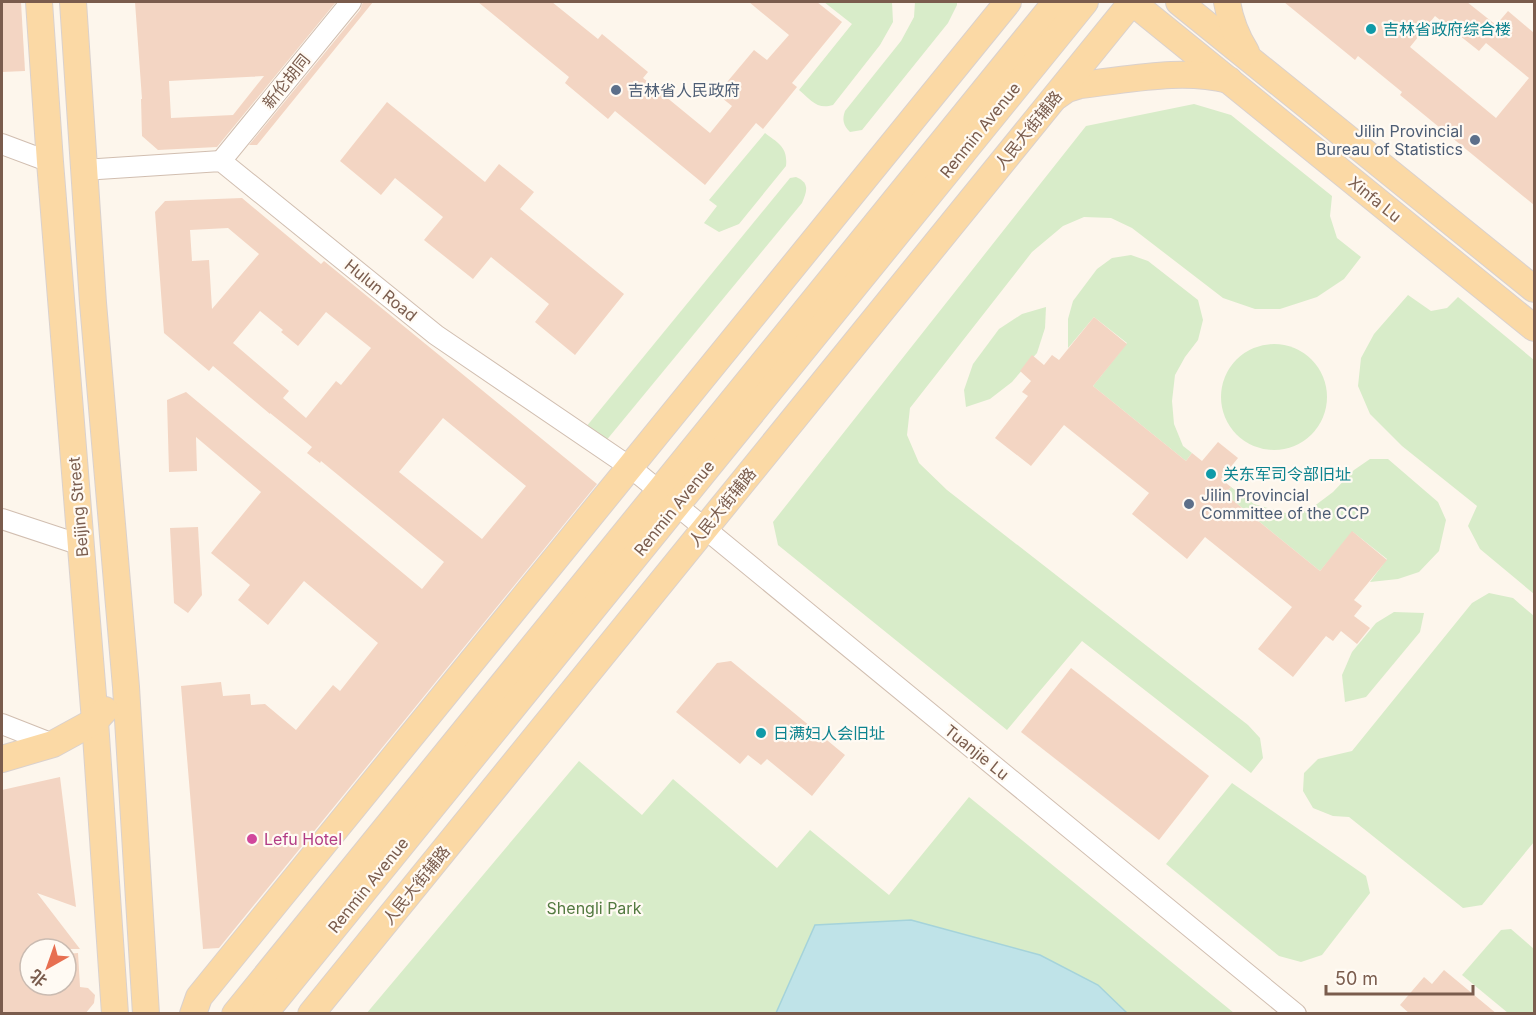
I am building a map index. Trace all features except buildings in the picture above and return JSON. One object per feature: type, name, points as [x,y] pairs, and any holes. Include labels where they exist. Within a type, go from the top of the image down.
[{"type":"main road","name":"Beijing Street","points":[[39,2],[95,721],[115,1014]]},
{"type":"main road","name":"Beijing Street","points":[[73,2],[83,170],[126,687],[146,1014]]},
{"type":"main road","points":[[978,38],[987,18],[988,2]]},
{"type":"main road","points":[[192,1014],[200,997],[1008,2]]},
{"type":"main road","name":"Renmin Avenue","points":[[264,1014],[1056,2]]},
{"type":"main road","name":"Renmin Avenue","points":[[235,1014],[1085,2]]},
{"type":"main road","name":"Xinfa Lu","points":[[1132,2],[1534,328]]},
{"type":"main road","name":"人民大街辅路","points":[[311,1014],[1132,2]]},
{"type":"main road","name":"Xinfa Lu","points":[[1179,2],[1534,289]]},
{"type":"main road","points":[[1227,2],[1233,28],[1249,58]]},
{"type":"main road","points":[[1054,98],[1067,89],[1080,85],[1179,74],[1210,75],[1230,81]]},
{"type":"main road","points":[[2,759],[53,744],[95,721],[126,687]]},
{"type":"street","name":"新伦胡同","points":[[221,161],[351,2]]},
{"type":"street","points":[[2,144],[50,162]]},
{"type":"street","points":[[83,170],[221,161]]},
{"type":"street","name":"Hulun Road","points":[[221,161],[436,335],[630,467],[668,497]]},
{"type":"street","name":"Tuanjie Lu","points":[[668,497],[1296,1014]]},
{"type":"street","points":[[2,519],[81,545]]},
{"type":"street","points":[[2,724],[53,744]]},
{"type":"green space","points":[[824,2],[892,2],[893,22],[880,45],[833,105],[827,106],[814,103],[799,90],[852,24]]},
{"type":"green space","points":[[915,2],[957,2],[957,5],[948,23],[862,130],[850,132],[844,122],[845,111],[901,41],[914,17]]},
{"type":"green space","points":[[1194,104],[1231,115],[1332,196],[1330,216],[1337,238],[1361,257],[1344,279],[1317,297],[1280,309],[1255,309],[1223,298],[1132,228],[1111,218],[1084,217],[1063,226],[1032,252],[910,408],[907,435],[919,463],[947,490],[1248,725],[1260,738],[1263,758],[1251,773],[1082,641],[1007,730],[778,545],[773,522],[1086,126]]},
{"type":"green space","points":[[765,133],[784,150],[786,166],[739,224],[719,232],[704,223],[717,206],[709,200]]},
{"type":"green space","points":[[796,177],[804,182],[806,188],[802,203],[605,442],[586,427],[790,178]]},
{"type":"green space","points":[[1131,255],[1148,261],[1198,300],[1203,320],[1198,340],[1175,375],[1172,401],[1174,424],[1183,446],[1192,453],[1186,461],[1093,386],[1127,343],[1094,317],[1068,348],[1068,319],[1073,301],[1097,269],[1112,258]]},
{"type":"green space","points":[[1408,295],[1431,311],[1447,308],[1458,297],[1534,360],[1534,594],[1480,549],[1468,526],[1477,506],[1402,446],[1370,414],[1358,386],[1361,358],[1374,334]]},
{"type":"green space","points":[[1046,307],[1045,328],[1037,353],[1012,382],[990,399],[966,407],[964,390],[973,364],[999,329],[1022,314]]},
{"type":"green space","points":[[1274,344],[1294,348],[1311,360],[1323,377],[1327,397],[1323,417],[1311,434],[1294,446],[1274,450],[1254,446],[1237,434],[1225,417],[1221,397],[1225,377],[1237,360],[1254,348]]},
{"type":"green space","points":[[1370,459],[1388,459],[1438,502],[1446,520],[1439,551],[1419,572],[1398,579],[1370,582],[1387,559],[1353,532],[1320,571],[1225,494],[1231,487],[1254,504],[1289,514],[1309,510],[1333,492],[1354,470]]},
{"type":"green space","points":[[1489,593],[1513,598],[1534,616],[1534,842],[1482,905],[1463,908],[1349,817],[1333,816],[1313,808],[1303,791],[1304,773],[1318,759],[1352,751],[1472,603]]},
{"type":"green space","points":[[1394,612],[1424,613],[1420,632],[1366,697],[1345,702],[1342,675],[1352,652],[1376,623]]},
{"type":"green space","name":"Shengli Park","points":[[579,761],[642,815],[673,779],[777,868],[810,830],[889,895],[969,797],[1234,1013],[366,1014]]},
{"type":"green space","points":[[1232,783],[1366,876],[1370,893],[1322,955],[1301,962],[1279,956],[1166,864]]},
{"type":"green space","points":[[1511,929],[1534,949],[1534,1013],[1508,1013],[1462,975],[1501,930]]},
{"type":"water","points":[[911,920],[1040,955],[1098,985],[1127,1013],[776,1013],[815,925]]},
{"type":"place","name":"吉林省政府综合楼","points":[[1371,29]]},
{"type":"place","name":"吉林省人民政府","points":[[616,90]]},
{"type":"place","name":"Jilin Provincial Bureau of Statistics","points":[[1475,140]]},
{"type":"place","name":"关东军司令部旧址","points":[[1211,474]]},
{"type":"place","name":"Jilin Provincial Committee of the CCP","points":[[1189,504]]},
{"type":"place","name":"日满妇人会旧址","points":[[761,733]]},
{"type":"place","name":"Lefu Hotel","points":[[252,839]]}]
